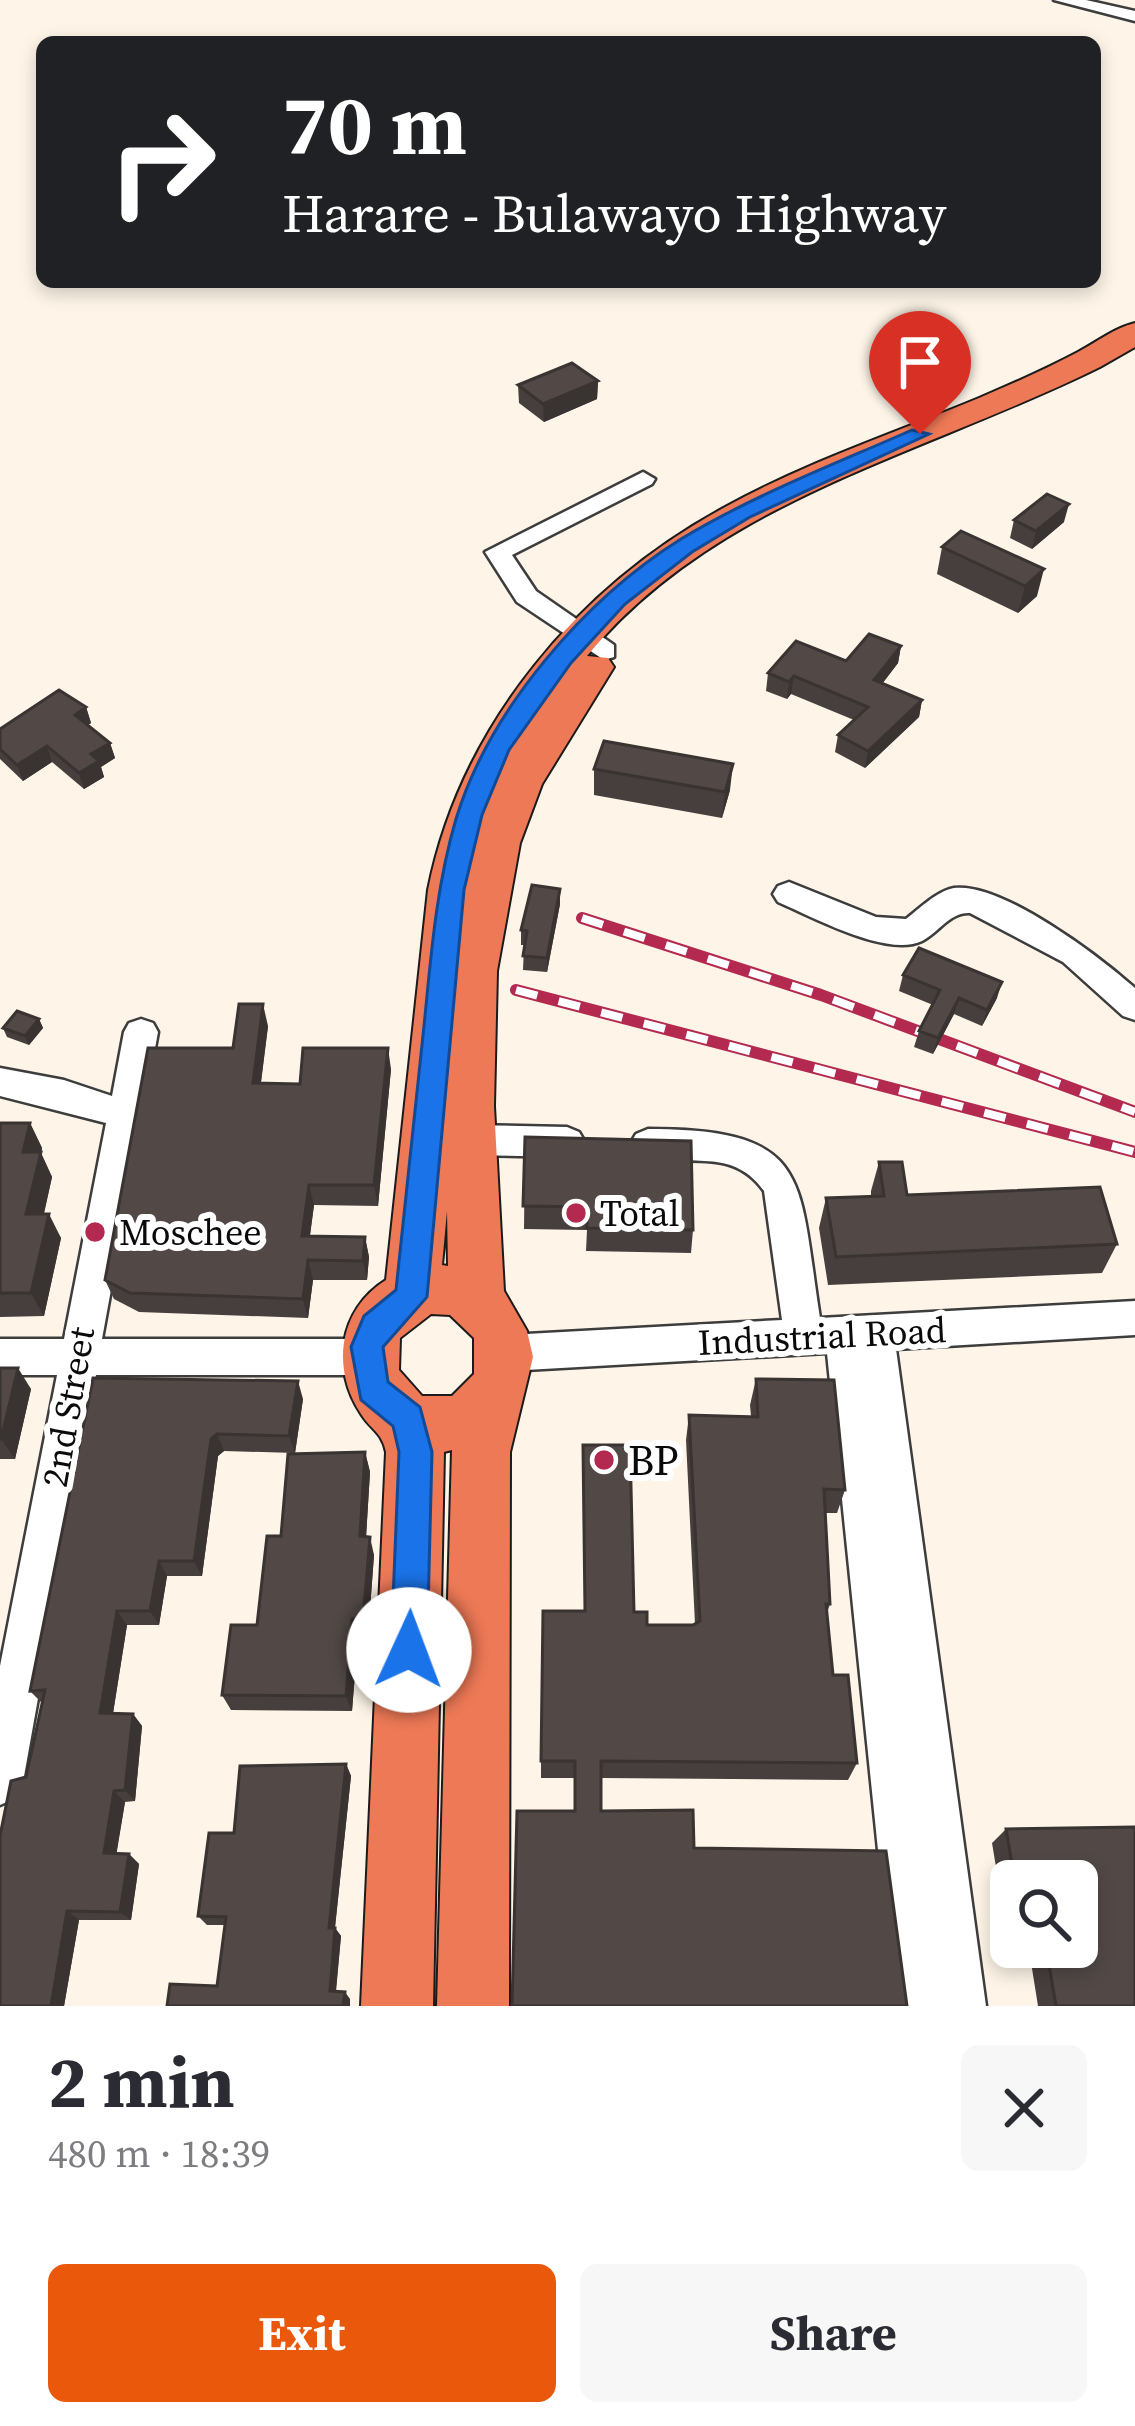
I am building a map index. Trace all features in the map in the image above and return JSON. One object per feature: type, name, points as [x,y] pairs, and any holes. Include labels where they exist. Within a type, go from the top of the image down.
[{"type":"highway","points":[[411,1297],[449,1140],[483,900],[521,784],[618,599],[684,547],[742,513],[1066,369],[1135,333]]},
{"type":"highway","points":[[593,644],[723,550],[795,512],[1135,361]]},
{"type":"highway","points":[[449,1140],[477,1301],[504,1332],[501,1373],[481,1451],[473,2006]]},
{"type":"highway","points":[[477,1301],[434,1292],[411,1297],[375,1326],[366,1357],[373,1390],[408,1418],[456,1419],[501,1373]]},
{"type":"highway","points":[[397,2006],[416,1452],[408,1418]]},
{"type":"highway","points":[[409,1650],[478,1650]]},
{"type":"street","points":[[1063,0],[1135,16]]},
{"type":"street","points":[[593,644],[536,603],[502,570],[498,552],[644,479]]},
{"type":"street","points":[[789,894],[873,929],[912,932],[954,900],[975,901],[1074,953],[1135,1007]]},
{"type":"street","name":"2nd Street","points":[[0,1782],[141,1032]]},
{"type":"street","points":[[0,1082],[64,1094],[124,1115]]},
{"type":"street","points":[[449,1140],[737,1146],[756,1154],[781,1187],[841,1336],[962,2006]]},
{"type":"street","name":"Industrial Road","points":[[501,1373],[841,1336],[1135,1318]]},
{"type":"street","points":[[841,1336],[918,2006]]},
{"type":"street","points":[[0,1357],[366,1357]]},
{"type":"building","points":[[572,363],[598,381],[543,404],[518,385]]},
{"type":"building","points":[[1047,494],[1069,504],[1036,531],[1014,520]]},
{"type":"building","points":[[961,531],[1044,569],[1025,586],[942,547]]},
{"type":"building","points":[[869,634],[901,646],[874,680],[922,700],[868,751],[838,735],[868,707],[794,676],[789,682],[768,673],[796,641],[846,661]]},
{"type":"building","points":[[59,690],[86,707],[75,715],[110,743],[91,754],[99,761],[79,773],[47,746],[17,765],[0,749],[0,729]]},
{"type":"building","points":[[604,741],[733,764],[725,792],[594,769]]},
{"type":"building","points":[[532,885],[560,889],[547,958],[523,956],[527,931],[521,930]]},
{"type":"building","points":[[919,948],[1002,982],[987,1010],[959,998],[938,1038],[919,1031],[940,990],[903,975]]},
{"type":"building","points":[[239,1004],[263,1004],[253,1083],[300,1084],[303,1048],[388,1048],[374,1185],[309,1185],[302,1236],[365,1237],[363,1261],[308,1260],[303,1299],[130,1293],[105,1280],[148,1048],[233,1048]]},
{"type":"building","points":[[17,1011],[39,1019],[25,1036],[3,1028]]},
{"type":"building","points":[[0,1123],[30,1123],[23,1152],[41,1152],[26,1214],[49,1214],[31,1293],[0,1293]]},
{"type":"building","points":[[525,1137],[691,1141],[693,1230],[587,1228],[587,1207],[523,1206]]},
{"type":"building","points":[[879,1162],[902,1162],[907,1195],[1100,1187],[1117,1244],[836,1257],[826,1198],[884,1196]]},
{"type":"building","points":[[0,1368],[18,1368],[1,1439],[0,1439]]},
{"type":"building","points":[[93,1378],[298,1381],[289,1436],[217,1434],[211,1439],[194,1561],[159,1561],[150,1611],[117,1611],[100,1713],[133,1714],[125,1790],[114,1791],[104,1853],[129,1854],[120,1912],[67,1911],[51,2006],[0,2006],[0,1836],[11,1781],[26,1777],[45,1690],[30,1691]]},
{"type":"building","points":[[756,1379],[834,1380],[845,1490],[824,1489],[830,1604],[826,1604],[833,1675],[848,1675],[857,1763],[601,1761],[601,1811],[693,1810],[694,1848],[886,1851],[907,2006],[512,2006],[517,1811],[575,1811],[575,1761],[541,1761],[543,1611],[585,1611],[583,1445],[630,1445],[634,1612],[647,1612],[647,1625],[693,1625],[700,1621],[689,1415],[758,1417]]},
{"type":"building","points":[[365,1452],[360,1536],[370,1537],[363,1619],[352,1619],[346,1696],[222,1695],[231,1625],[257,1625],[267,1536],[281,1536],[288,1454]]},
{"type":"building","points":[[346,1764],[329,1928],[335,1928],[330,1991],[345,1992],[343,2006],[167,2006],[170,1984],[217,1986],[226,1917],[198,1916],[209,1833],[234,1833],[240,1766]]},
{"type":"building","points":[[1135,1827],[1135,2006],[1056,2006],[1050,1968],[1098,1968],[1098,1860],[1011,1860],[1006,1829]]},
{"type":"railway","points":[[582,918],[821,995],[1135,1112]]},
{"type":"railway","points":[[516,990],[1135,1152]]},
{"type":"place","name":"Total","points":[[576,1213]]},
{"type":"place","name":"Moschee","points":[[95,1232]]},
{"type":"place","name":"BP","points":[[604,1460]]},
{"type":"route","points":[[409,1650],[416,1452],[408,1418],[387,1406],[373,1390],[366,1369],[367,1347],[375,1326],[391,1308],[411,1297],[451,890],[470,815],[498,748],[563,658],[618,599],[684,547],[742,513],[920,434]]}]
